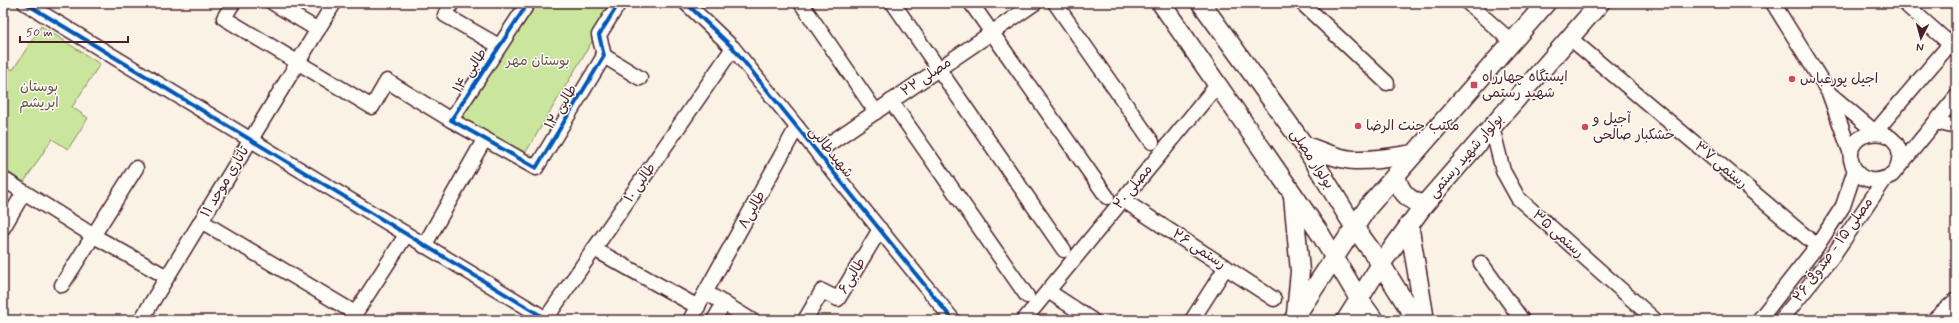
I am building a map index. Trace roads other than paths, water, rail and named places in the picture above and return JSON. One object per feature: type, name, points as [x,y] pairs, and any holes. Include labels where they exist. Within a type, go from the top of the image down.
[{"type":"main road","points":[[1162,3],[1321,235],[1333,258],[1374,320]]},
{"type":"main road","name":"بولوار مصلی","points":[[1201,3],[1304,145],[1355,228],[1381,264],[1416,320]]},
{"type":"main road","points":[[1294,318],[1368,207],[1546,3]]},
{"type":"main road","name":"بولوار شهید رستمی","points":[[1346,320],[1381,264],[1424,205],[1600,3]]},
{"type":"main road","points":[[1304,145],[1328,154],[1353,160],[1372,160],[1413,154]]},
{"type":"main road","points":[[1396,174],[1398,183],[1407,198],[1424,205]]},
{"type":"main road","points":[[1293,194],[1300,271],[1294,318]]},
{"type":"main road","points":[[1409,224],[1425,320]]},
{"type":"street","points":[[25,3],[547,320]]},
{"type":"street","points":[[233,3],[224,18],[372,107],[387,81],[484,140],[424,246]]},
{"type":"street","points":[[273,3],[318,30]]},
{"type":"street","name":"تاتاری موحد ۱۱","points":[[141,320],[334,3]]},
{"type":"street","points":[[452,3],[445,15],[499,46]]},
{"type":"street","name":"طالبی ۱۴","points":[[451,120],[528,3]]},
{"type":"street","points":[[619,3],[599,35],[604,56],[640,78]]},
{"type":"street","name":"شهیدطالبی","points":[[686,3],[733,48],[953,320]]},
{"type":"street","points":[[801,3],[876,112]]},
{"type":"street","points":[[893,3],[1064,250]]},
{"type":"street","points":[[971,3],[1107,197]]},
{"type":"street","name":"مصلی ۲۲","points":[[817,152],[1035,3]]},
{"type":"street","points":[[1055,3],[1152,142]]},
{"type":"street","points":[[1468,3],[1512,42]]},
{"type":"street","points":[[1773,3],[1829,93],[1851,154],[1852,162],[1855,170],[1860,176],[1868,180],[1876,181],[1885,179],[1892,175],[1956,97]]},
{"type":"street","points":[[1851,154],[1854,145],[1859,139],[1866,134],[1875,132],[1953,40],[1904,3]]},
{"type":"street","points":[[1308,5],[1387,83]]},
{"type":"street","name":"رستمی ۳۷","points":[[1570,39],[1817,246]]},
{"type":"street","name":"طالبی ۱۰","points":[[547,320],[594,249],[733,48]]},
{"type":"street","name":"طالبی ۱۲","points":[[484,140],[536,168],[604,56]]},
{"type":"street","name":"مصلی ۲۰","points":[[1024,320],[1218,84]]},
{"type":"street","points":[[1829,93],[1875,132],[1890,138],[1896,144],[1900,156],[1897,168]]},
{"type":"street","points":[[891,101],[1027,296]]},
{"type":"street","points":[[1936,122],[1956,127]]},
{"type":"street","name":"طالبی۸","points":[[690,320],[707,293],[798,127]]},
{"type":"street","name":"رستمی ۳۵","points":[[1492,127],[1503,171],[1518,198],[1655,320]]},
{"type":"street","points":[[62,285],[136,168]]},
{"type":"street","name":"مصلی ۱۵ - صدوقی ۲۶","points":[[1759,320],[1817,246],[1843,206],[1855,170]]},
{"type":"street","points":[[3,179],[94,236],[167,277]]},
{"type":"street","name":"مصلی ۱۵ - صدوقی ۲۶","points":[[1781,320],[1832,256],[1885,179]]},
{"type":"street","points":[[3,228],[24,192]]},
{"type":"street","name":"رستمی ۲۶","points":[[1123,200],[1274,299]]},
{"type":"street","points":[[201,221],[353,317],[406,235]]},
{"type":"street","name":"طالبی۶","points":[[805,320],[822,291],[838,299],[880,229]]},
{"type":"street","points":[[594,249],[698,307]]},
{"type":"street","points":[[1481,263],[1522,320]]},
{"type":"street","points":[[1192,320],[1226,267]]},
{"type":"street","points":[[1048,291],[1092,320]]},
{"type":"street","points":[[707,293],[751,320]]},
{"type":"street","points":[[1934,320],[1956,300]]},
{"type":"street","points":[[714,320],[724,303]]},
{"type":"place","name":"اجیل پورعباس","points":[[1792,79]]},
{"type":"place","name":"ایستگاه چهارراه شهید رستمی","points":[[1474,85]]},
{"type":"place","name":"مكتب جنت الرضا","points":[[1358,126]]},
{"type":"place","name":"آجیل و خشکبار صالحی","points":[[1585,127]]},
{"type":"park label","name":"بوستان مهر","points":[[538,61]]},
{"type":"park label","name":"بوستان ابریشم","points":[[39,96]]}]
